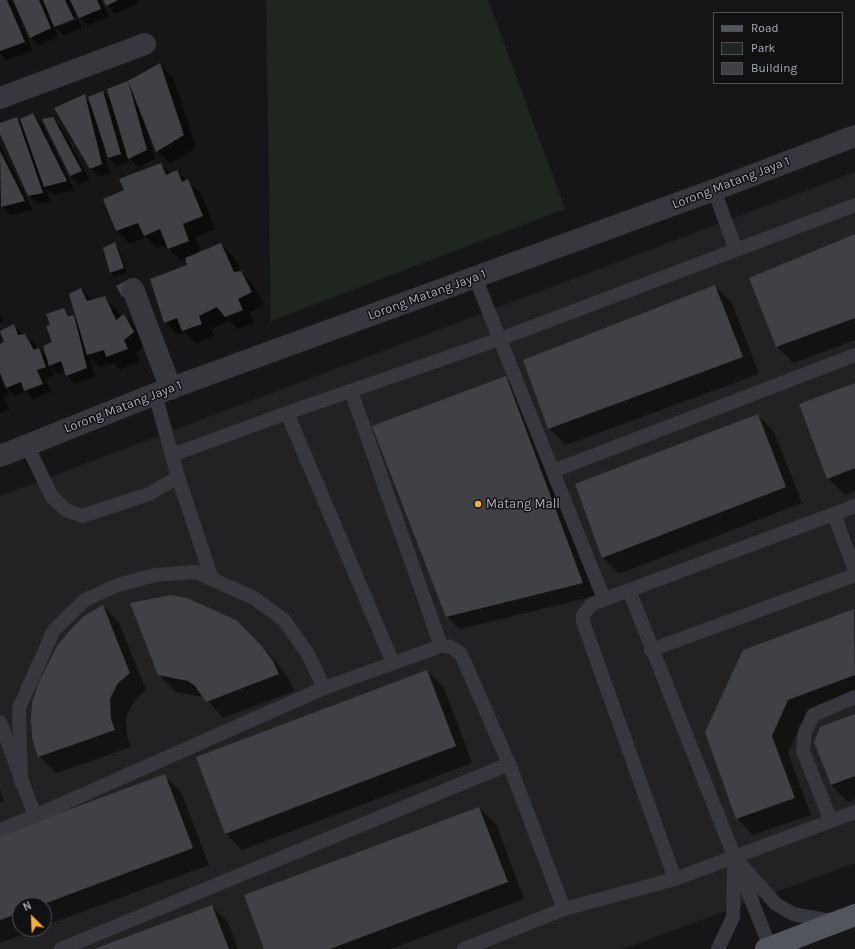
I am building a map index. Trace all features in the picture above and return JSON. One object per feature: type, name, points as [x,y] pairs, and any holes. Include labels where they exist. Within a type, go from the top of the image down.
[{"type":"main road","points":[[769,948],[850,917]]},
{"type":"street","points":[[0,98],[145,44]]},
{"type":"street","name":"Lorong Matang Jaya 1","points":[[0,456],[27,444],[163,392],[714,190],[855,136]]},
{"type":"street","points":[[133,289],[163,392]]},
{"type":"lane","points":[[714,190],[736,250]]},
{"type":"lane","points":[[172,455],[287,413],[500,339],[855,205]]},
{"type":"lane","points":[[475,277],[604,599]]},
{"type":"lane","points":[[553,471],[855,354]]},
{"type":"lane","points":[[351,391],[441,646]]},
{"type":"lane","points":[[163,392],[172,455],[212,579]]},
{"type":"lane","points":[[287,413],[393,663]]},
{"type":"lane","points":[[27,444],[52,497],[66,510],[82,516],[149,494],[178,477]]},
{"type":"lane","points":[[675,879],[583,622],[583,615],[592,604],[604,599],[855,506]]},
{"type":"lane","points":[[834,514],[855,571]]},
{"type":"lane","points":[[21,783],[19,708],[54,630],[85,600],[118,585],[155,575],[196,572],[254,598],[284,620],[308,654],[324,688]]},
{"type":"lane","points":[[651,650],[855,575]]},
{"type":"lane","points":[[629,590],[651,650],[769,948]]},
{"type":"lane","points":[[0,830],[324,688],[441,646],[451,647],[461,654],[509,764],[564,909]]},
{"type":"lane","points":[[831,821],[803,751],[805,732],[813,715],[855,697]]},
{"type":"lane","points":[[0,722],[34,816]]},
{"type":"lane","points":[[61,949],[509,764]]},
{"type":"lane","points":[[464,949],[564,909],[675,879],[855,812]]},
{"type":"lane","points":[[734,857],[776,904],[793,914],[825,920],[850,917]]},
{"type":"lane","points":[[718,949],[733,917],[734,857]]},
{"type":"shaded area","points":[[855,172],[855,863],[623,949],[0,949],[0,496]]},
{"type":"green space","points":[[266,0],[488,0],[565,209],[271,321]]},
{"type":"building","points":[[0,0],[7,0],[25,42],[0,51]]},
{"type":"building","points":[[13,0],[39,0],[51,28],[30,38]]},
{"type":"building","points":[[43,0],[65,0],[74,19],[54,27]]},
{"type":"building","points":[[70,0],[97,0],[101,9],[79,18]]},
{"type":"building","points":[[103,0],[118,0],[106,6]]},
{"type":"building","points":[[160,63],[184,135],[156,152],[128,81]]},
{"type":"building","points":[[128,81],[147,150],[128,159],[107,89]]},
{"type":"building","points":[[103,91],[121,154],[108,158],[88,97]]},
{"type":"building","points":[[85,94],[102,164],[90,169],[54,108]]},
{"type":"building","points":[[33,113],[67,181],[44,187],[20,119]]},
{"type":"building","points":[[17,117],[43,193],[28,196],[0,134],[0,123]]},
{"type":"building","points":[[53,117],[82,171],[70,176],[42,119]]},
{"type":"building","points":[[0,151],[25,201],[1,207]]},
{"type":"building","points":[[161,163],[166,175],[177,170],[182,182],[188,179],[203,216],[183,224],[189,241],[168,249],[160,229],[144,236],[138,223],[116,231],[103,199],[124,190],[119,179]]},
{"type":"building","points":[[855,234],[855,318],[776,347],[749,278]]},
{"type":"building","points":[[115,242],[124,268],[110,273],[103,248]]},
{"type":"building","points":[[221,243],[234,272],[241,271],[252,292],[238,299],[243,310],[225,317],[217,307],[199,316],[202,324],[182,331],[177,318],[164,323],[150,279],[187,265],[185,258]]},
{"type":"building","points":[[127,280],[130,294],[122,297],[116,286]]},
{"type":"building","points":[[715,285],[743,357],[548,429],[523,360]]},
{"type":"building","points":[[81,288],[87,301],[105,296],[116,320],[124,314],[134,332],[124,340],[128,349],[106,357],[104,350],[87,355],[69,294]]},
{"type":"building","points":[[64,308],[68,316],[74,315],[87,368],[66,376],[61,361],[49,366],[43,346],[52,342],[46,326],[50,325],[46,314]]},
{"type":"building","points":[[14,324],[18,335],[25,334],[34,350],[39,348],[46,367],[37,370],[43,384],[24,391],[21,382],[6,388],[0,373],[0,344],[4,342],[0,331]]},
{"type":"building","name":"Matang Mall","points":[[506,376],[583,583],[446,617],[372,426]]},
{"type":"building","points":[[855,383],[855,468],[827,479],[799,404]]},
{"type":"building","points":[[758,414],[786,487],[602,558],[575,484]]},
{"type":"building","points":[[171,595],[187,598],[236,620],[262,646],[273,661],[279,674],[206,702],[195,686],[188,681],[158,675],[130,603]]},
{"type":"building","points":[[103,605],[130,673],[118,683],[110,699],[111,719],[115,730],[38,757],[32,737],[31,720],[32,703],[39,682],[57,646],[71,629],[84,616]]},
{"type":"building","points":[[854,609],[855,675],[788,700],[772,736],[795,798],[736,819],[705,732],[743,650]]},
{"type":"building","points":[[427,670],[456,746],[225,834],[196,757]]},
{"type":"building","points":[[855,714],[855,776],[831,785],[814,742],[820,727]]},
{"type":"building","points":[[165,774],[193,848],[52,901],[52,897],[12,897],[12,916],[0,920],[0,835]]},
{"type":"building","points":[[479,807],[508,882],[330,949],[264,949],[244,895]]},
{"type":"building","points":[[212,905],[229,949],[94,949]]},
{"type":"place","name":"Matang Mall","points":[[478,504]]}]
